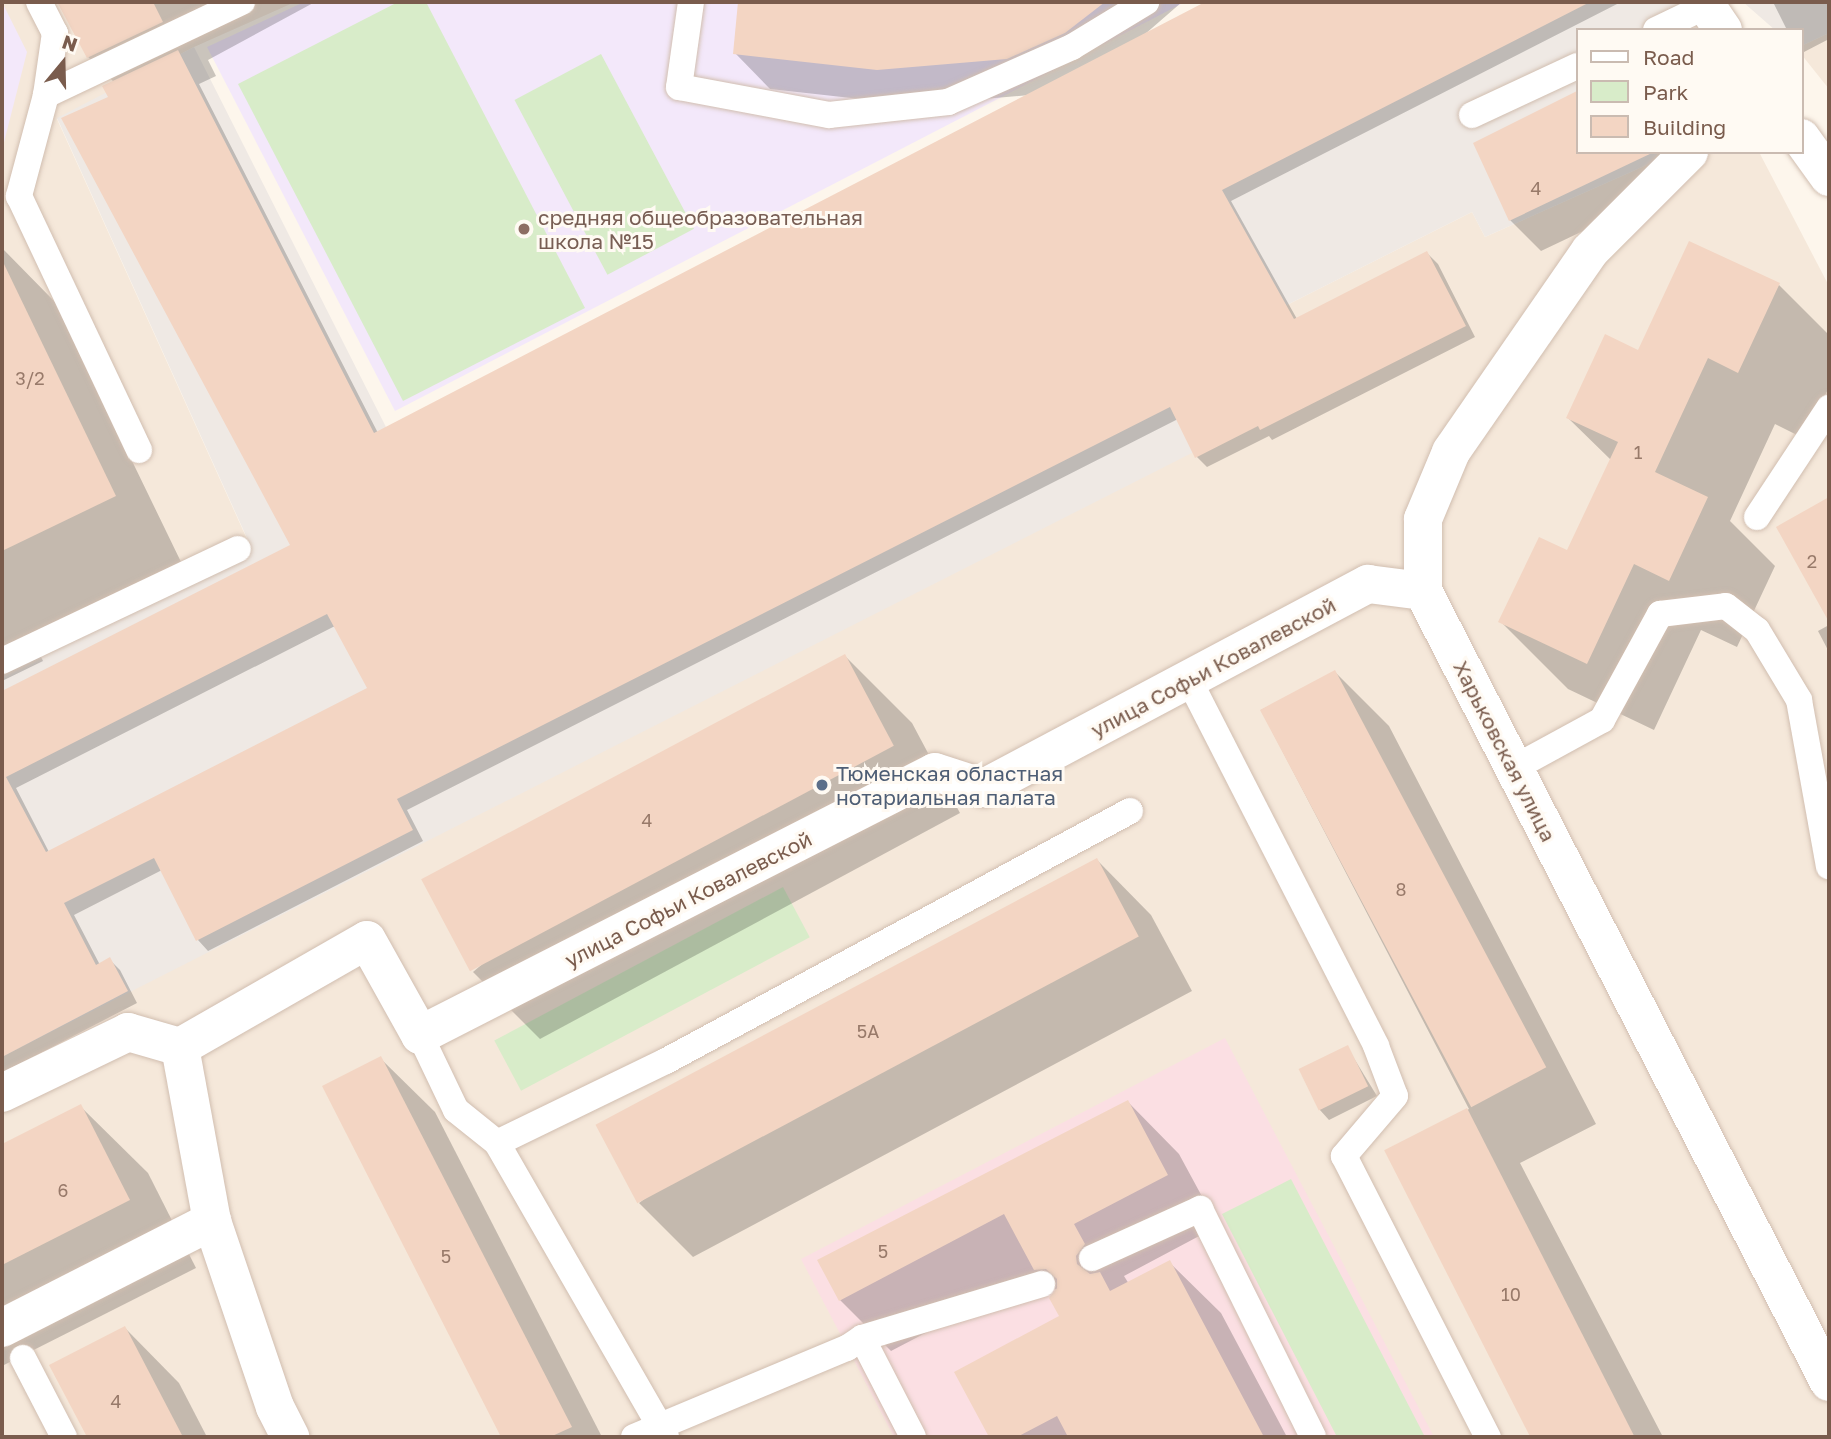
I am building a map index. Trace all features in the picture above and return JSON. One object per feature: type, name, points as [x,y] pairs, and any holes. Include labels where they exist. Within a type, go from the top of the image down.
[{"type":"street","points":[[1803,141],[1829,177]]},
{"type":"street","name":"Харьковская улица","points":[[1687,154],[1590,251],[1521,345],[1451,452],[1423,519],[1423,591],[1514,768],[1820,1338],[1829,1382]]},
{"type":"street","name":"улица Софьи Ковалевской","points":[[420,1035],[935,772],[984,788],[1368,584],[1423,591]]},
{"type":"street","points":[[2,1093],[128,1032],[180,1047],[367,940],[420,1035]]},
{"type":"street","points":[[180,1047],[212,1222],[275,1407],[290,1437]]},
{"type":"street","points":[[13,1343],[212,1222]]},
{"type":"lane","points":[[40,2],[55,33],[46,95],[10,201],[139,450]]},
{"type":"lane","points":[[46,95],[242,2]]},
{"type":"lane","points":[[691,2],[679,87],[829,115],[948,102],[1072,47],[1146,2]]},
{"type":"lane","points":[[1662,28],[1711,13]]},
{"type":"lane","points":[[1472,116],[1576,66]]},
{"type":"lane","points":[[1756,517],[1829,408]]},
{"type":"lane","points":[[2,661],[238,549]]},
{"type":"lane","points":[[1514,768],[1602,720],[1660,614],[1726,607],[1757,630],[1799,700],[1829,866]]},
{"type":"lane","points":[[1189,680],[1376,1046],[1395,1096],[1344,1156],[1488,1437]]},
{"type":"lane","points":[[497,1143],[666,1061],[1130,811]]},
{"type":"lane","points":[[420,1035],[456,1110],[497,1143],[662,1430]]},
{"type":"lane","points":[[1092,1258],[1200,1209],[1313,1437]]},
{"type":"lane","points":[[634,1437],[662,1430],[847,1348],[862,1338],[1042,1283]]},
{"type":"lane","points":[[862,1338],[913,1437]]},
{"type":"lane","points":[[13,1343],[64,1437]]},
{"type":"shaded area","points":[[2,2],[295,2],[194,47],[57,119],[247,539],[2,665]]},
{"type":"shaded area","points":[[2,2],[27,52],[2,150]]},
{"type":"shaded area","name":"средняя общеобразовательная школа №15","points":[[304,2],[1185,2],[395,411],[207,47]]},
{"type":"shaded area","points":[[1211,2],[1677,2],[1691,28],[1576,28],[1576,154],[1658,154],[1651,163],[1485,237],[1472,212],[1205,346],[1243,427],[2,1057],[2,665],[247,538],[57,118],[194,47],[387,429]]},
{"type":"shaded area","points":[[1743,2],[1829,2],[1829,33],[1803,45],[1803,28],[1773,28]]},
{"type":"shaded area","points":[[1829,33],[1829,89],[1803,56],[1803,45]]},
{"type":"shaded area","points":[[1658,154],[1760,154],[1829,286],[1829,1437],[2,1437],[2,1057],[128,991],[1205,346],[1472,212],[1485,237],[1651,163]]},
{"type":"shaded area","points":[[1225,1038],[1434,1437],[894,1437],[801,1259]]},
{"type":"green space","points":[[398,2],[426,2],[585,308],[403,401],[238,84]]},
{"type":"green space","points":[[601,54],[694,229],[607,275],[514,100]]},
{"type":"green space","points":[[783,887],[810,937],[521,1091],[494,1041]]},
{"type":"green space","points":[[1291,1179],[1425,1437],[1337,1437],[1222,1214]]},
{"type":"building","points":[[57,2],[153,2],[163,22],[87,58]]},
{"type":"building","points":[[738,2],[1105,2],[1065,33],[1007,59],[877,70],[733,54]]},
{"type":"building","points":[[1205,2],[1590,2],[1222,190],[1294,319],[1427,251],[1466,326],[1260,430],[1258,426],[1195,458],[1170,407],[397,799],[413,830],[196,941],[154,858],[64,903],[96,965],[110,957],[128,991],[2,1057],[2,691],[290,545],[61,118],[108,97],[102,86],[178,50],[374,433]],"holes":[[[327,614],[367,688],[46,852],[6,777]]]},
{"type":"building","points":[[1576,92],[1576,154],[1650,154],[1509,221],[1473,143]]},
{"type":"building","points":[[1689,241],[1780,283],[1738,373],[1708,358],[1655,472],[1708,497],[1669,581],[1634,564],[1587,664],[1498,622],[1539,537],[1567,550],[1618,442],[1566,418],[1605,334],[1638,350]]},
{"type":"building","points":[[2,260],[116,496],[2,551]]},
{"type":"building","points":[[1829,497],[1829,622],[1776,527]]},
{"type":"building","points":[[845,654],[894,746],[470,971],[421,879]]},
{"type":"building","points":[[1335,670],[1546,1067],[1471,1107],[1260,710]]},
{"type":"building","points":[[1097,858],[1139,937],[637,1203],[595,1125]]},
{"type":"building","points":[[1348,1045],[1368,1086],[1319,1110],[1299,1069]]},
{"type":"building","points":[[381,1056],[572,1427],[550,1437],[501,1437],[322,1086]]},
{"type":"building","points":[[1128,1100],[1168,1175],[1074,1224],[1085,1244],[1076,1256],[1077,1264],[1090,1274],[1100,1272],[1110,1291],[1170,1260],[1264,1437],[1068,1437],[1057,1416],[1017,1437],[989,1437],[954,1372],[1059,1316],[1049,1298],[1057,1288],[1057,1279],[1046,1269],[1034,1270],[1004,1214],[839,1301],[817,1260]]},
{"type":"building","points":[[81,1104],[130,1200],[2,1265],[2,1144]]},
{"type":"building","points":[[1467,1108],[1635,1437],[1530,1437],[1384,1150]]},
{"type":"building","points":[[125,1326],[183,1437],[87,1437],[49,1365]]},
{"type":"place","name":"средняя общеобразовательная школа №15","points":[[524,229]]},
{"type":"place","name":"Тюменская областная нотариальная палата","points":[[822,785]]}]
